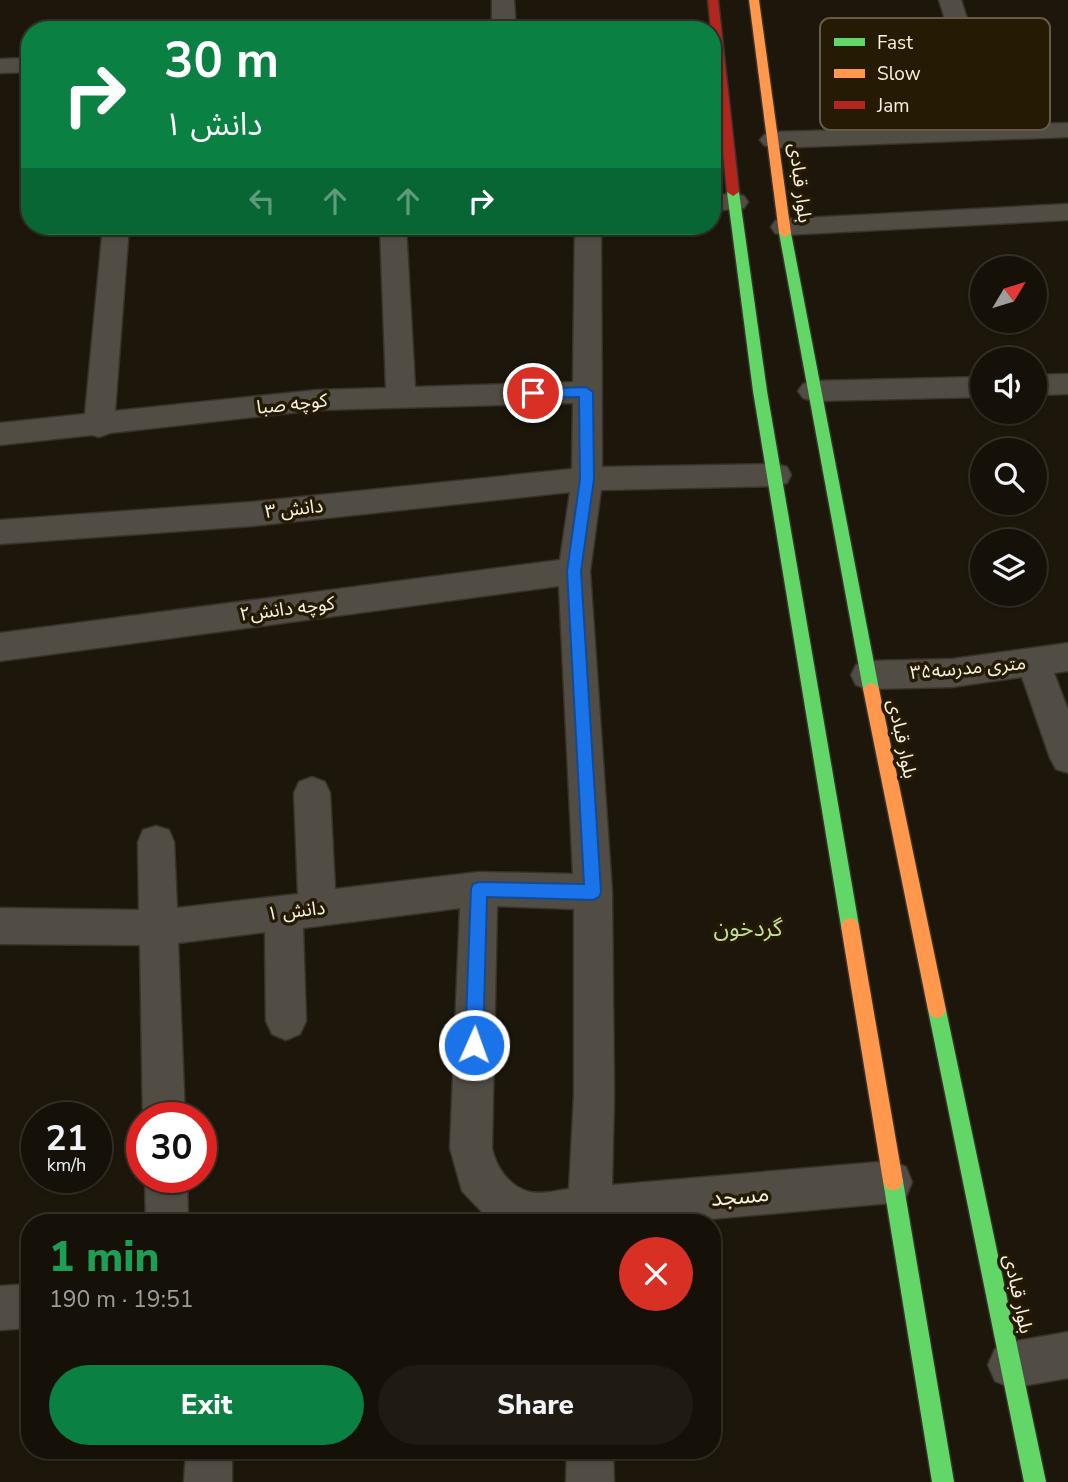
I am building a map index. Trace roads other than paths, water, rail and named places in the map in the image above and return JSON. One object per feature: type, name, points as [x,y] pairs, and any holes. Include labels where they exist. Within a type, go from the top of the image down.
[{"type":"street","points":[[503,0],[504,21]]},
{"type":"street","points":[[713,0],[714,21]]},
{"type":"street","name":"بلوار قبادی","points":[[754,0],[784,227],[776,255],[813,391],[868,675],[1035,1482]]},
{"type":"street","points":[[950,0],[956,18]]},
{"type":"street","points":[[0,66],[21,65]]},
{"type":"street","points":[[773,140],[1068,130]]},
{"type":"street","points":[[721,150],[724,203],[740,254],[760,391],[943,1482]]},
{"type":"street","points":[[784,227],[1068,212]]},
{"type":"street","points":[[99,426],[115,235]]},
{"type":"street","points":[[393,235],[401,397]]},
{"type":"street","points":[[588,235],[587,479],[574,571],[593,892],[594,1096],[589,1214]]},
{"type":"street","points":[[740,254],[776,255]]},
{"type":"street","points":[[1047,385],[1068,384]]},
{"type":"street","points":[[813,391],[970,387]]},
{"type":"street","name":"کوچه صبا","points":[[0,434],[99,426],[317,400],[586,392]]},
{"type":"street","name":"دانش ۳","points":[[0,532],[251,514],[587,479],[776,475]]},
{"type":"street","name":"کوچه دانش۲","points":[[0,647],[574,571]]},
{"type":"street","name":"۳۵متری مدرسه","points":[[868,675],[952,673],[1068,657]]},
{"type":"street","points":[[1033,662],[1068,758]]},
{"type":"street","points":[[286,1021],[301,910],[312,793]]},
{"type":"street","points":[[156,842],[164,1102]]},
{"type":"street","name":"مسجد","points":[[479,889],[471,1148],[477,1176],[498,1198],[528,1214]]},
{"type":"street","name":"دانش ۱","points":[[0,926],[159,928],[479,889],[593,892]]},
{"type":"street","name":"مسجد","points":[[615,1214],[891,1182]]},
{"type":"street","points":[[166,1193],[167,1214]]},
{"type":"street","points":[[0,1308],[21,1307]]},
{"type":"street","points":[[1011,1365],[1068,1355]]},
{"type":"street","points":[[208,1482],[209,1459]]},
{"type":"street","points":[[590,1459],[590,1482]]},
{"type":"district","name":"گردخون","points":[[748,928]]}]
